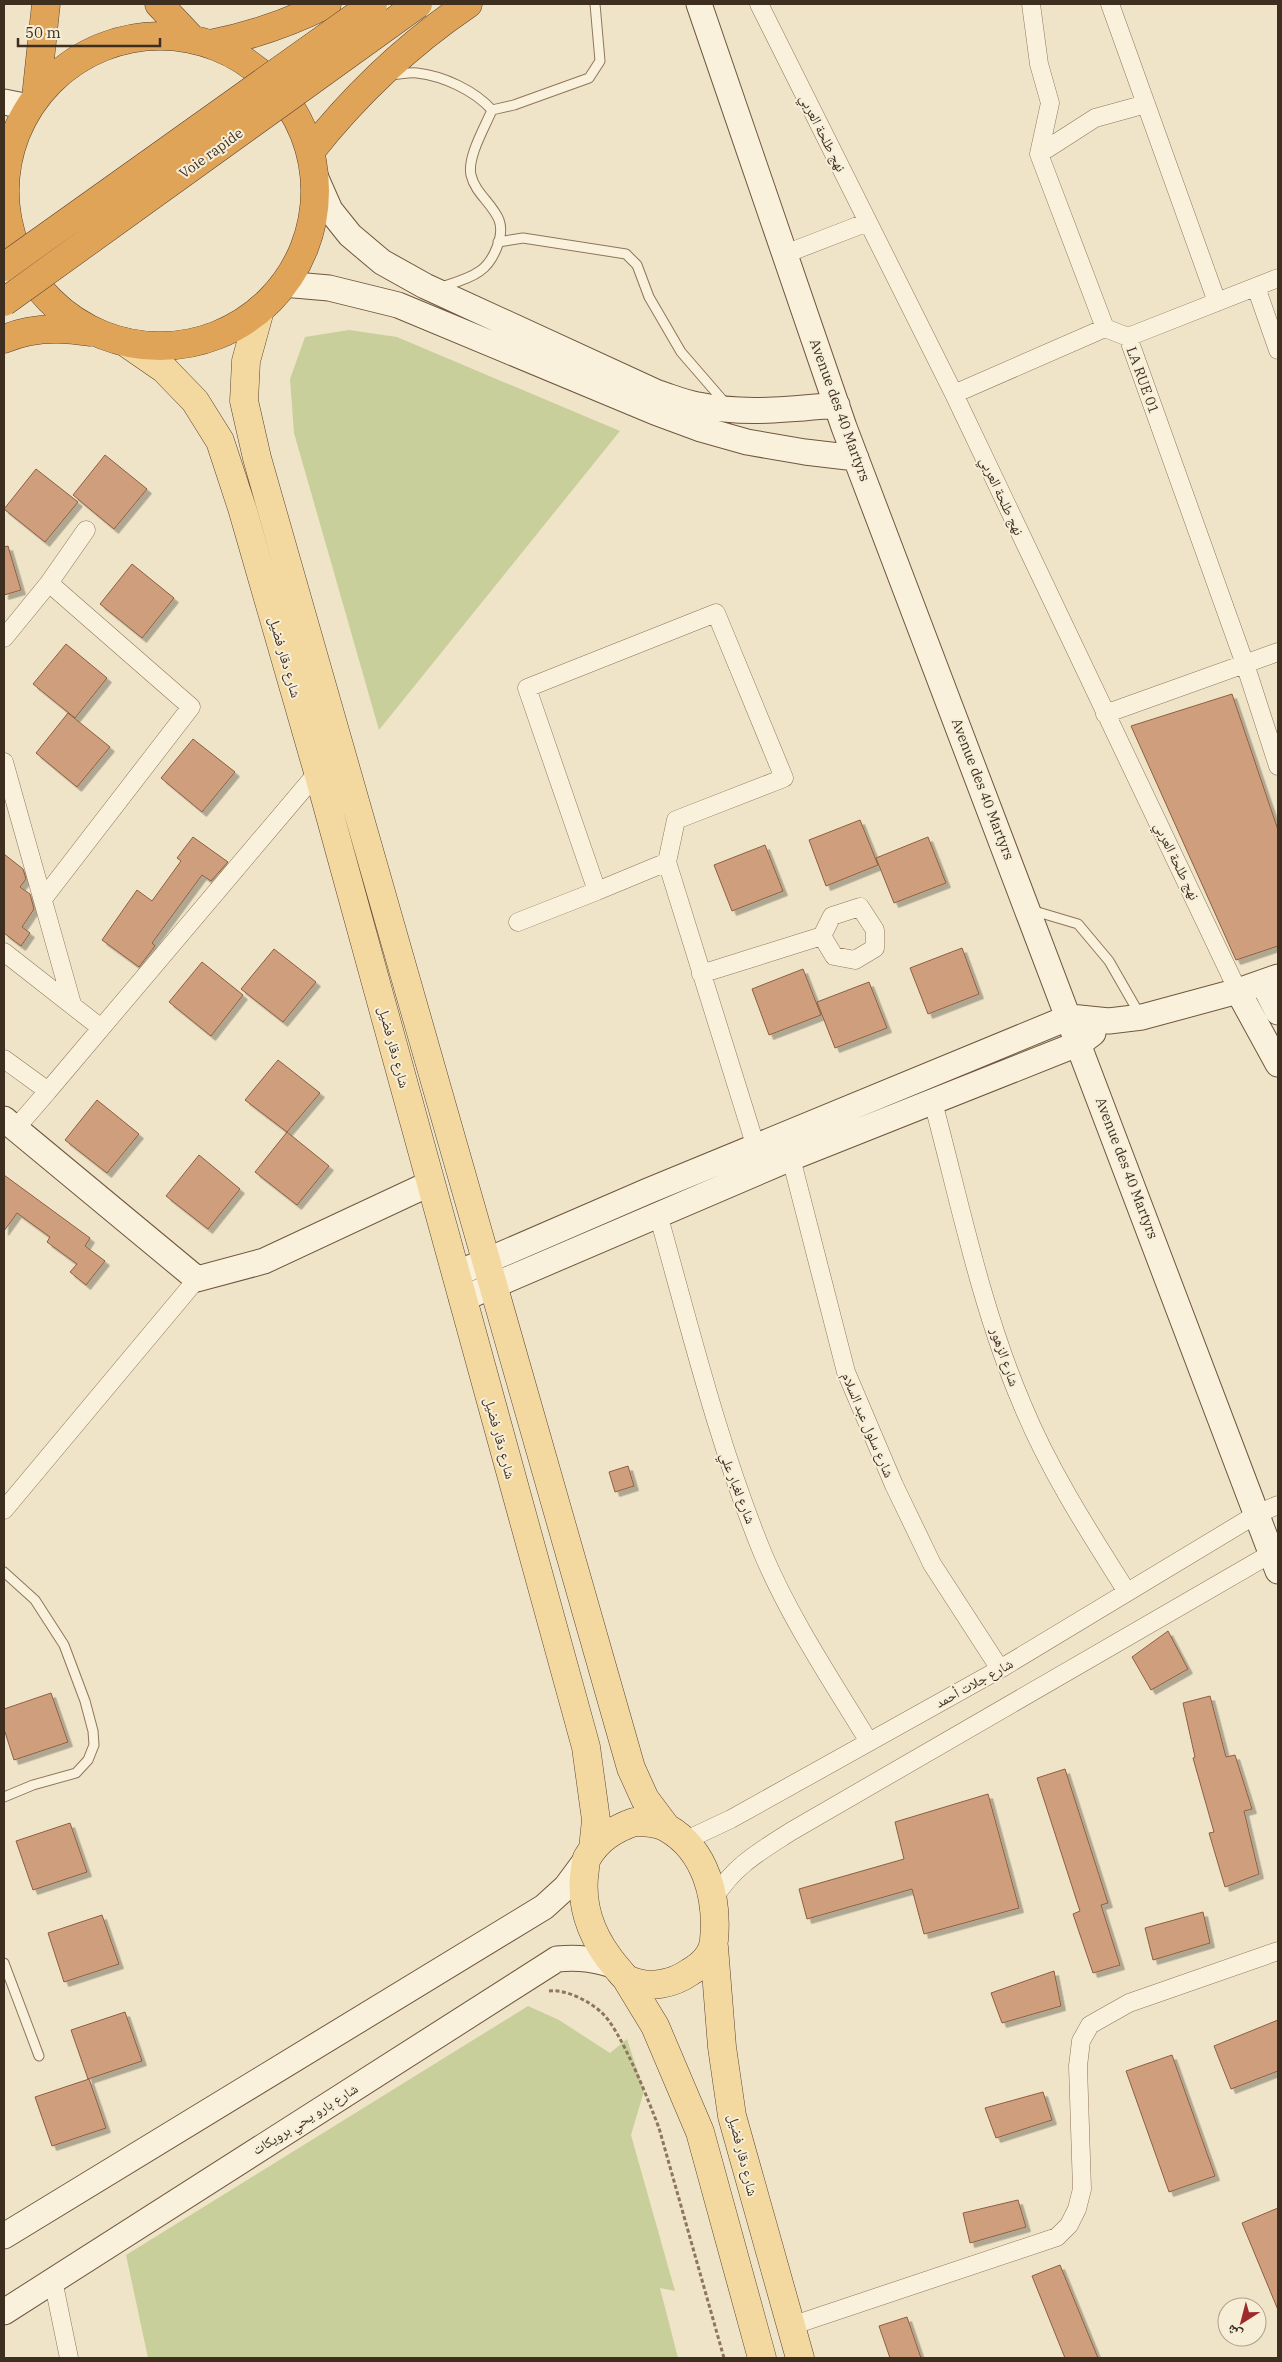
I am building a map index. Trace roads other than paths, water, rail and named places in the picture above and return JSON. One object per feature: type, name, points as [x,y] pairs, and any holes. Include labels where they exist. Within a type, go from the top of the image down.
[{"type":"highway","points":[[46,4],[17,128],[7,156],[5,194],[8,222],[15,246],[32,278],[61,310],[99,334]]},
{"type":"highway","points":[[4,339],[20,332],[68,328],[99,334],[125,342],[154,345],[178,345],[201,340],[244,322],[260,310],[274,297],[299,261],[313,220],[312,164],[300,120],[282,94],[250,64],[201,41],[159,4]]},
{"type":"highway","points":[[23,102],[60,71],[89,52],[114,43],[157,35],[201,41],[241,38],[273,28],[327,4]]},
{"type":"highway","name":"Voie rapide","points":[[4,267],[373,4]]},
{"type":"highway","name":"Voie rapide","points":[[4,302],[418,4]]},
{"type":"highway","points":[[312,164],[339,115],[379,76],[436,26],[468,4]]},
{"type":"main road","name":"Avenue des 40 Martyrs","points":[[699,4],[856,458],[1080,1044],[1268,1510],[1275,1562]]},
{"type":"main road","points":[[312,164],[330,210],[350,235],[382,262],[654,412],[700,429],[747,442],[856,458]]},
{"type":"main road","points":[[283,284],[329,288],[398,305],[697,405],[731,410],[761,411],[837,405]]},
{"type":"main road","name":"شارع دقار فضيل","points":[[260,310],[246,361],[244,401],[257,458],[338,748],[491,1273],[631,1768],[645,1799],[675,1834]]},
{"type":"main road","name":"شارع دقار فضيل","points":[[125,342],[164,368],[195,401],[220,441],[242,508],[318,772],[586,1747],[594,1790],[596,1820],[590,1854]]},
{"type":"main road","points":[[459,1286],[759,1158],[1070,1017],[1109,1021],[1142,1017],[1238,992],[1270,980],[1278,1012]]},
{"type":"main road","points":[[1238,992],[1278,1064]]},
{"type":"main road","points":[[491,1273],[658,1214],[759,1158],[791,1158],[1080,1044],[1109,1021]]},
{"type":"main road","points":[[10,1124],[198,1279],[264,1261],[431,1183]]},
{"type":"main road","points":[[4,2236],[544,1906],[566,1887],[600,1840],[616,1828],[634,1822],[650,1822],[675,1834],[705,1870],[714,1898],[714,1947],[702,1964],[687,1975],[667,1983],[649,1985],[621,1973]]},
{"type":"main road","points":[[590,1854],[583,1891],[587,1915],[596,1938],[655,2026],[700,2132],[762,2358]]},
{"type":"main road","name":"شارع دقار فضيل","points":[[714,1947],[722,2047],[732,2116],[800,2358]]},
{"type":"main road","name":"شارع بارو يحي برويكات","points":[[4,2312],[557,1959],[593,1958],[621,1973]]},
{"type":"street","name":"نهج طلحة العربي","points":[[760,4],[954,394],[1106,714],[1186,877],[1238,992]]},
{"type":"street","points":[[954,394],[1105,328],[1039,154],[1050,103],[1039,64],[1031,4]]},
{"type":"street","points":[[1110,4],[1217,302]]},
{"type":"street","points":[[1039,154],[1095,118],[1146,104]]},
{"type":"street","points":[[785,254],[868,222]]},
{"type":"street","points":[[1128,337],[1278,278]]},
{"type":"street","points":[[1256,287],[1278,350]]},
{"type":"street","name":"LA RUE 01","points":[[1105,328],[1128,337],[1245,664],[1278,766]]},
{"type":"street","points":[[4,638],[49,583],[86,530]]},
{"type":"street","points":[[42,899],[191,707],[49,583]]},
{"type":"street","points":[[597,890],[527,688],[716,614],[784,778],[676,820],[667,862],[759,1158]]},
{"type":"street","points":[[1106,714],[1278,652]]},
{"type":"street","points":[[10,1124],[48,1091],[338,748]]},
{"type":"street","points":[[4,762],[72,1004]]},
{"type":"street","points":[[518,922],[667,862]]},
{"type":"street","points":[[701,974],[822,936]]},
{"type":"street","points":[[4,952],[100,1028]]},
{"type":"street","points":[[4,1059],[48,1091]]},
{"type":"street","name":"شارع الزهور","points":[[933,1102],[988,1307],[1022,1404],[1059,1480],[1127,1592]]},
{"type":"street","name":"شارع سلول عبد السلام","points":[[791,1158],[846,1372],[894,1485],[932,1564],[1000,1669]]},
{"type":"street","name":"شارع لغبار علي","points":[[658,1214],[723,1446],[764,1555],[808,1641],[869,1742]]},
{"type":"street","points":[[4,1510],[198,1279]]},
{"type":"street","name":"شارع جلات أحمد","points":[[675,1834],[731,1819],[1000,1669],[1268,1510]]},
{"type":"street","points":[[714,1898],[726,1879],[750,1857],[790,1832],[1275,1562]]},
{"type":"street","points":[[791,2326],[1057,2237],[1069,2226],[1077,2209],[1082,2189],[1078,2066],[1081,2041],[1090,2025],[1129,2003],[1278,1951]]},
{"type":"street","points":[[53,2280],[70,2358]]},
{"type":"lane","points":[[492,110],[514,105],[589,78],[600,61],[595,4]]},
{"type":"lane","points":[[379,76],[416,73],[446,81],[480,97],[492,110]]},
{"type":"lane","points":[[433,290],[481,271],[496,250],[501,230],[499,220],[479,192],[470,174],[473,153],[492,110]]},
{"type":"lane","points":[[498,242],[523,238],[626,254],[637,264],[649,297],[681,352],[731,410]]},
{"type":"lane","points":[[1029,910],[1078,924],[1109,961],[1142,1017]]},
{"type":"lane","points":[[4,1572],[35,1600],[64,1645],[85,1701],[93,1731],[94,1745],[88,1760],[76,1773],[33,1785],[4,1797]]},
{"type":"lane","points":[[4,1963],[39,2056]]}]
